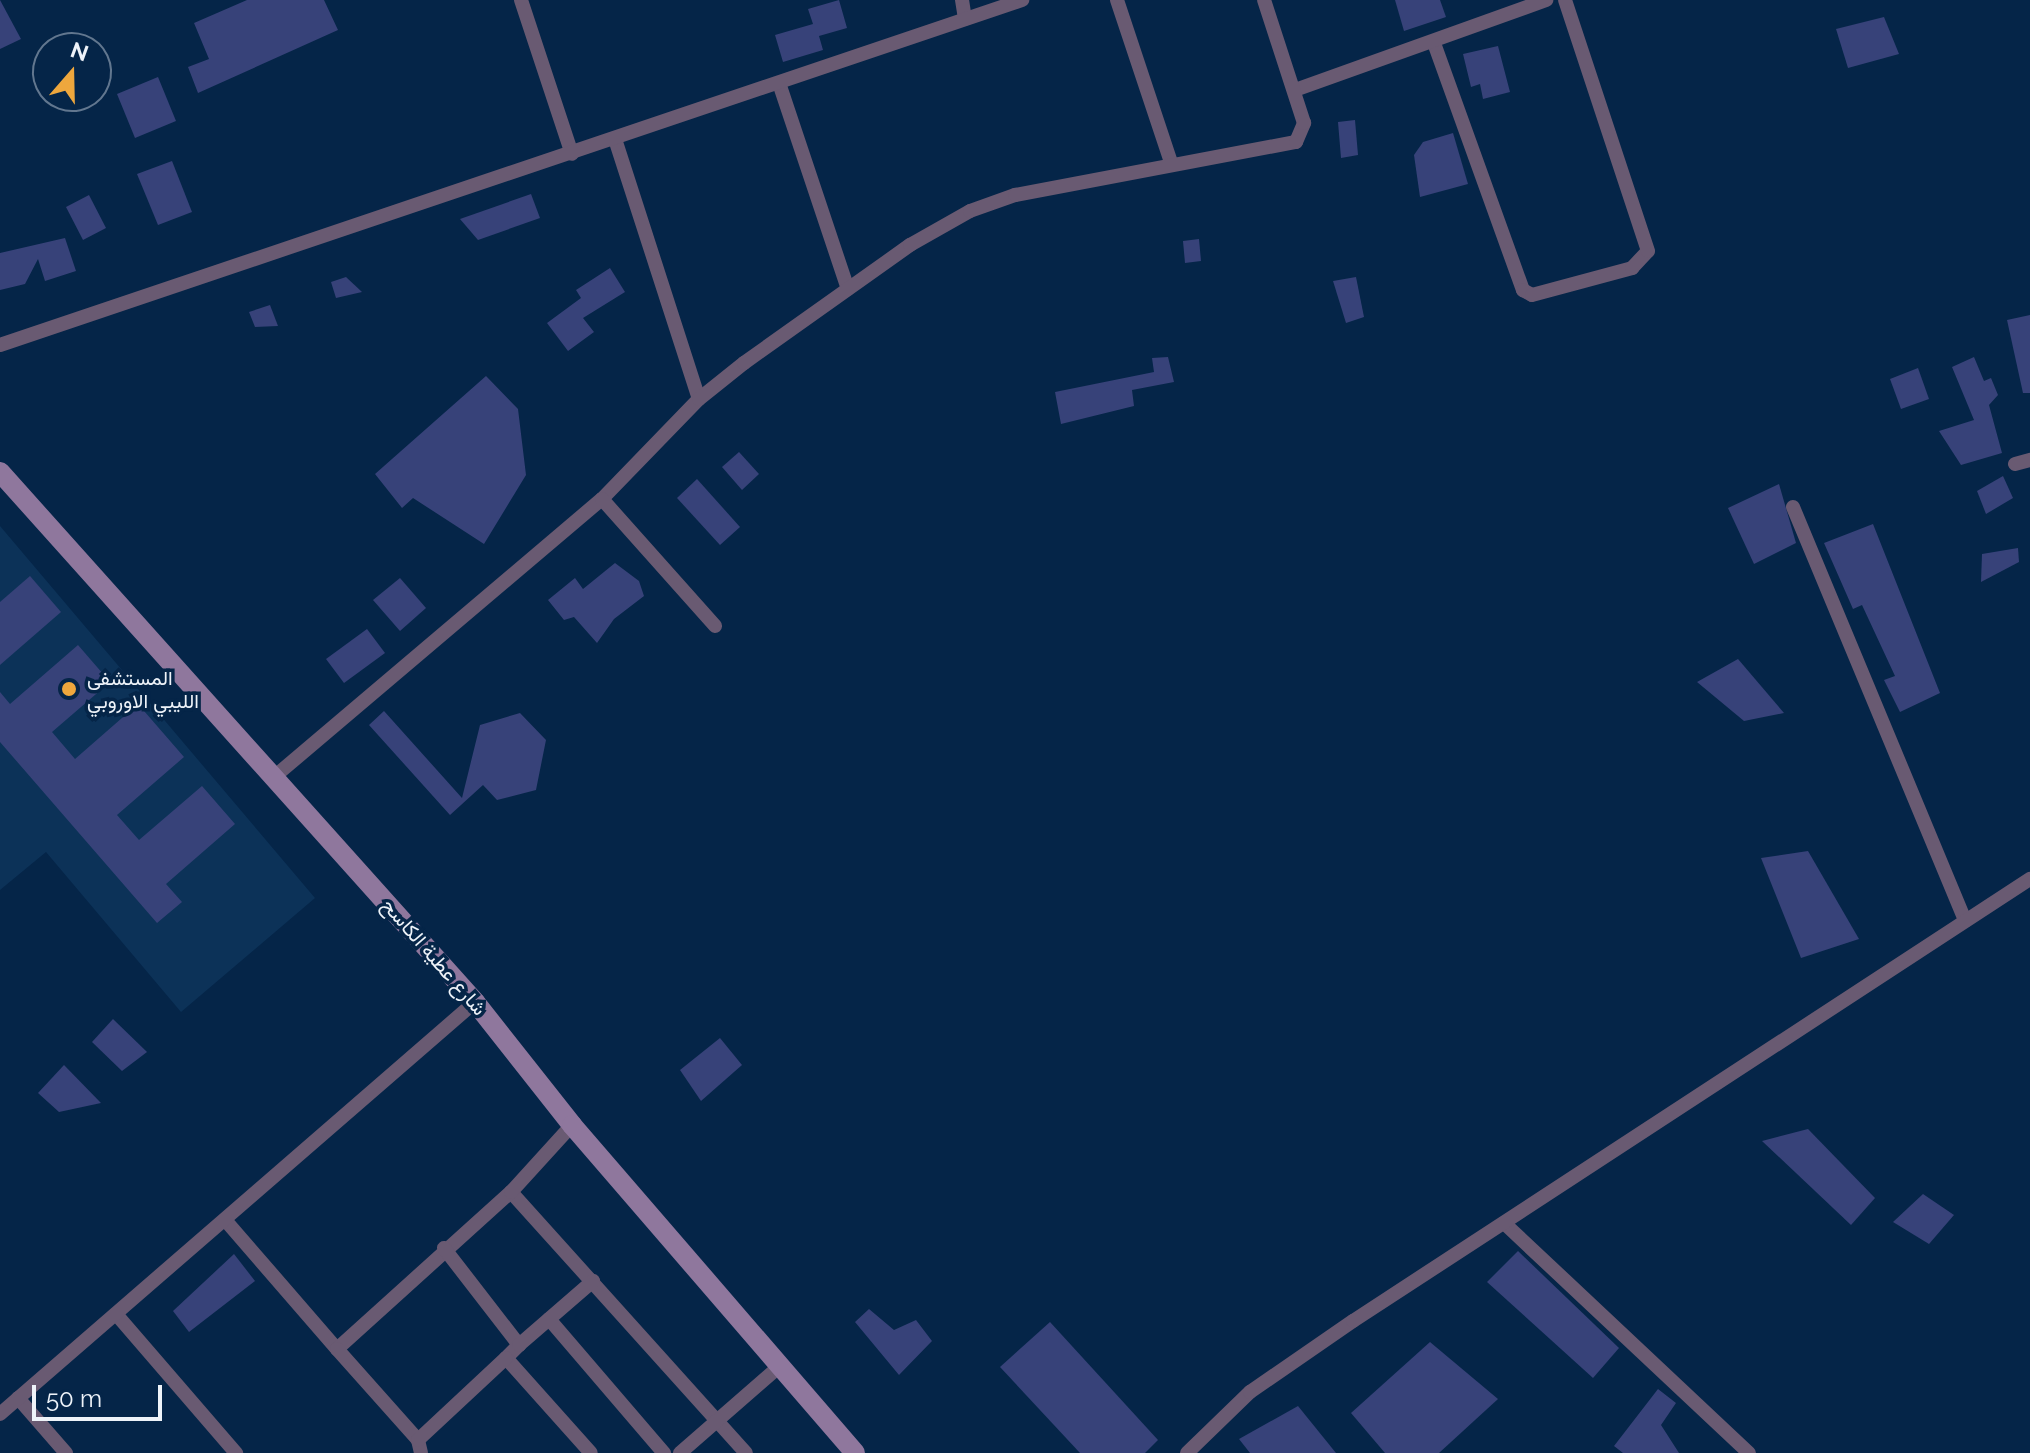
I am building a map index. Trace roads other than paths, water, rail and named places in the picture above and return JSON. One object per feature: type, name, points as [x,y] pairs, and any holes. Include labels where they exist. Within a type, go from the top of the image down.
[{"type":"street","points":[[521,0],[572,154]]},
{"type":"street","points":[[962,0],[965,19]]},
{"type":"street","points":[[0,345],[1022,0]]},
{"type":"street","points":[[1117,0],[1172,165]]},
{"type":"street","points":[[274,777],[602,499],[699,399],[848,289],[970,211],[1015,195],[1296,142],[1304,123],[1264,0]]},
{"type":"street","points":[[1295,90],[1434,43],[1546,0]]},
{"type":"street","points":[[1434,43],[1516,283],[1532,295],[1632,268],[1648,251],[1565,0]]},
{"type":"street","points":[[779,83],[848,289]]},
{"type":"street","points":[[615,139],[699,399]]},
{"type":"street","name":"شارع عطية الكاسح","points":[[0,472],[475,1002],[572,1125],[855,1453]]},
{"type":"street","points":[[602,499],[715,626]]},
{"type":"street","points":[[1793,507],[1965,921]]},
{"type":"street","points":[[1187,1453],[1250,1392],[2030,879]]},
{"type":"street","points":[[0,1414],[475,1002]]},
{"type":"street","points":[[337,1349],[444,1248],[511,1192],[572,1125]]},
{"type":"street","points":[[511,1192],[719,1419],[746,1453]]},
{"type":"street","points":[[226,1221],[420,1446],[519,1345],[593,1281]]},
{"type":"street","points":[[1504,1223],[1749,1453]]},
{"type":"street","points":[[444,1248],[519,1345]]},
{"type":"street","points":[[116,1314],[236,1453]]},
{"type":"street","points":[[549,1319],[664,1453]]},
{"type":"street","points":[[506,1358],[591,1453]]},
{"type":"street","points":[[680,1453],[781,1365]]},
{"type":"street","points":[[18,1398],[66,1453]]},
{"type":"place","name":"المستشفی الليبي الاوروبي","points":[[69,689]]}]
